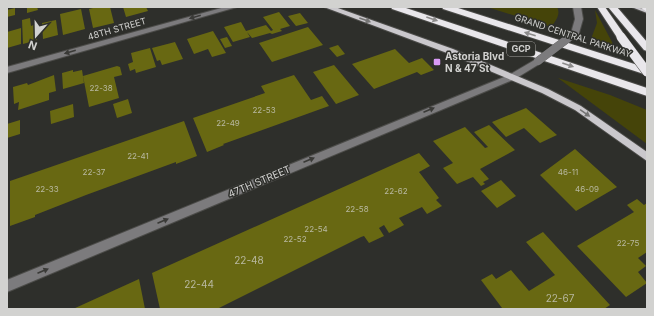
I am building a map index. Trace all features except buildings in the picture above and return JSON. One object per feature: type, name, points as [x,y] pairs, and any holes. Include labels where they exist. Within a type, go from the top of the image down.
[{"type":"highway","name":"GCP","points":[[395,7],[647,92]]},
{"type":"highway","name":"GRAND CENTRAL PARKWAY","points":[[446,7],[647,72]]},
{"type":"highway","points":[[601,7],[647,72]]},
{"type":"highway","points":[[612,7],[647,48]]},
{"type":"highway","points":[[644,7],[647,10]]},
{"type":"main road","points":[[328,7],[432,44],[545,91],[578,108],[647,157]]},
{"type":"main road","points":[[636,7],[647,10]]},
{"type":"street","name":"48TH STREET","points":[[7,70],[233,7]]},
{"type":"street","name":"47TH STREET","points":[[7,286],[486,86],[512,77],[575,33],[579,19],[577,7]]},
{"type":"shaded area","points":[[487,7],[557,7],[558,15],[551,27]]},
{"type":"shaded area","points":[[595,10],[614,47],[591,39],[597,23]]},
{"type":"shaded area","points":[[558,78],[610,95],[647,110],[647,144]]},
{"type":"place","name":"Astoria Blvd N & 47 St","points":[[437,62]]}]
